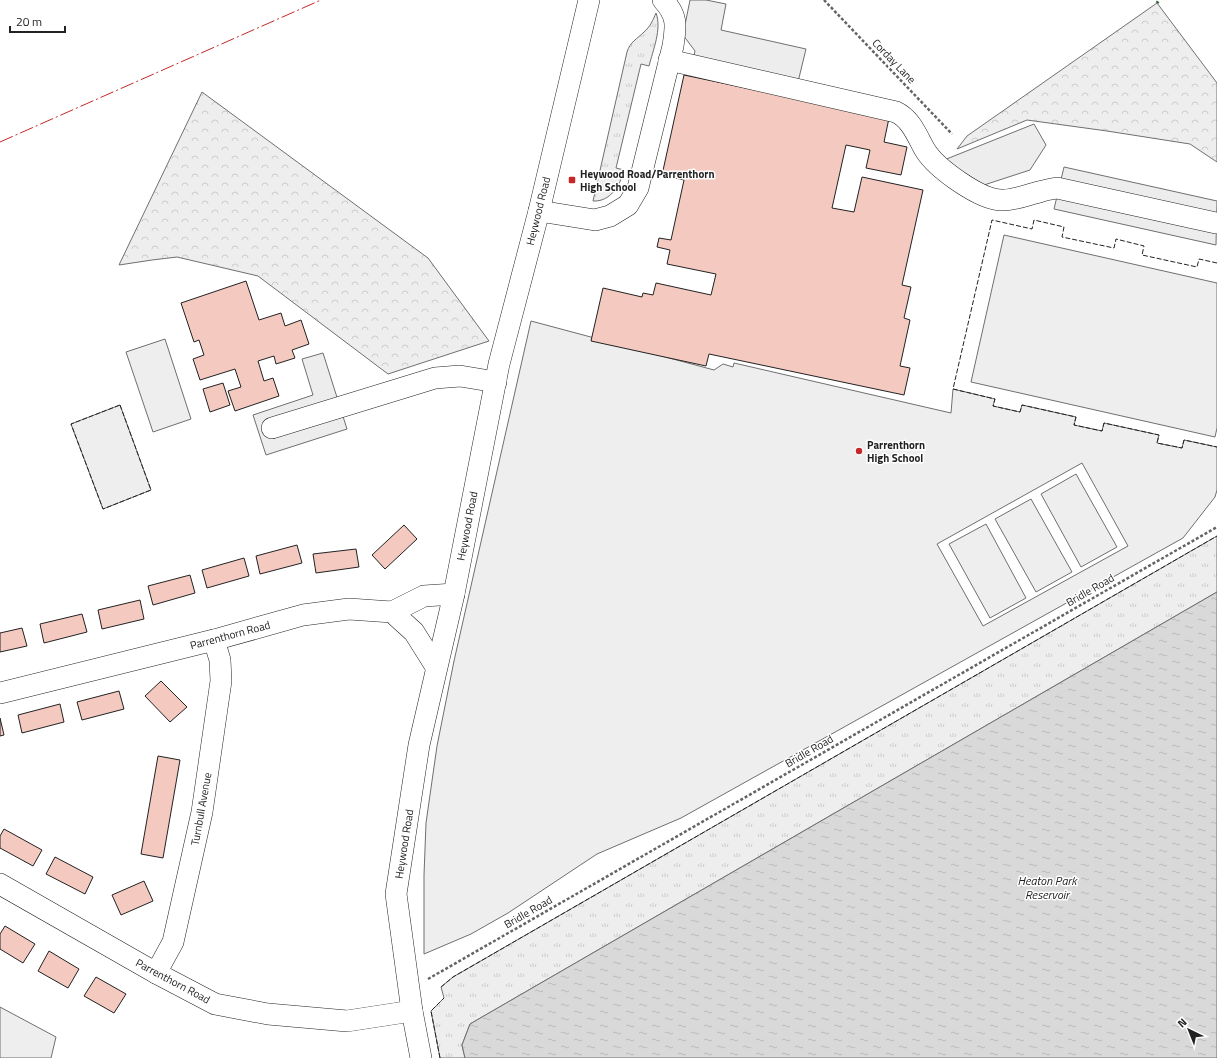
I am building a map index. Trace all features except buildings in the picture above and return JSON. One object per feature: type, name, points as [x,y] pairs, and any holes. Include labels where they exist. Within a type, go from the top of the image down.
[{"type":"street","name":"Heywood Road","points":[[421,1058],[412,1011],[396,894],[419,745],[454,594],[499,364],[539,211],[589,0]]},
{"type":"street","points":[[539,211],[595,220],[610,216],[628,205],[638,188],[676,26],[672,9],[663,0]]},
{"type":"street","points":[[669,60],[903,115],[926,152],[939,166],[962,183],[979,193],[996,200],[1014,199],[1040,191],[1057,188],[1216,223]]},
{"type":"street","points":[[272,428],[435,378],[460,376],[496,382]]},
{"type":"street","points":[[436,667],[414,632],[392,612],[424,596],[454,594]]},
{"type":"street","name":"Parrenthorn Road","points":[[0,693],[214,640],[303,615],[350,608],[392,612]]},
{"type":"street","name":"Turnbull Avenue","points":[[156,974],[173,942],[202,812],[221,681],[220,660],[214,640]]},
{"type":"street","name":"Parrenthorn Road","points":[[0,884],[156,974],[215,1004],[268,1014],[347,1020],[412,1011]]},
{"type":"path","name":"Corday Lane","points":[[824,0],[952,134]]},
{"type":"path","name":"Bridle Road","points":[[409,989],[1217,527]]},
{"type":"green space","points":[[1157,3],[1217,83],[1217,162],[1190,144],[1027,120],[957,149],[967,136]]},
{"type":"green space","points":[[656,13],[658,26],[655,46],[649,66],[641,64],[616,168],[624,170],[620,182],[609,196],[599,201],[593,201],[628,49],[632,43],[648,28]]},
{"type":"green space","points":[[202,92],[428,258],[489,341],[388,374],[258,276],[177,257],[119,265]]},
{"type":"green space","points":[[1004,235],[1217,283],[1217,428],[1215,437],[971,382]]},
{"type":"green space","points":[[531,321],[714,370],[723,364],[733,367],[734,363],[951,413],[953,389],[995,399],[993,406],[1020,412],[1022,405],[1076,417],[1074,425],[1102,431],[1104,423],[1159,435],[1157,443],[1182,448],[1184,440],[1217,447],[1217,490],[1215,497],[1183,538],[681,818],[597,854],[508,913],[471,934],[424,954],[424,875],[426,823],[437,746],[454,661]],"holes":[[[1082,463],[1128,546],[983,626],[937,544]]]},
{"type":"green space","points":[[165,339],[191,419],[153,432],[126,352]]},
{"type":"green space","points":[[120,405],[151,490],[103,509],[71,424]]},
{"type":"green space","points":[[1076,474],[1117,547],[1081,567],[1041,494]]},
{"type":"green space","points":[[1031,499],[1072,572],[1036,592],[995,519]]},
{"type":"green space","points":[[986,524],[1026,598],[990,618],[949,544]]},
{"type":"green space","points":[[1217,536],[1217,592],[470,1024],[462,1045],[465,1058],[440,1058],[431,1011],[444,998],[441,987],[453,977]]},
{"type":"green space","points":[[0,1007],[56,1037],[51,1058],[0,1058]]},
{"type":"shaded area","points":[[690,0],[706,0],[726,4],[721,30],[806,49],[798,82],[693,60],[695,51],[683,35]]},
{"type":"shaded area","points":[[1034,124],[1046,145],[1030,170],[984,185],[944,160]]},
{"type":"shaded area","points":[[1064,167],[1217,201],[1216,245],[1054,209]]},
{"type":"shaded area","points":[[323,353],[347,429],[266,455],[253,415],[313,395],[302,359]]},
{"type":"water","name":"Heaton Park Reservoir","points":[[1217,592],[1217,1058],[465,1058],[462,1045],[470,1024]]},
{"type":"fence","points":[[1217,263],[1199,259],[1197,267],[1142,255],[1144,246],[1116,239],[1114,248],[1062,237],[1064,227],[1034,220],[1032,229],[992,220],[953,389],[995,399],[993,406],[1020,412],[1022,405],[1076,417],[1074,425],[1102,431],[1104,423],[1159,435],[1157,443],[1182,448],[1184,440],[1217,447]]},
{"type":"fence","points":[[120,405],[151,490],[103,509],[71,424],[120,405]]},
{"type":"fence","points":[[441,987],[453,977],[1217,536]]},
{"type":"fence","points":[[440,1058],[431,1011],[444,998]]},
{"type":"power","points":[[0,142],[321,0]]},
{"type":"place","name":"Heywood Road/Parrenthorn High School","points":[[572,180]]},
{"type":"place","name":"Parrenthorn High School","points":[[859,451]]}]
